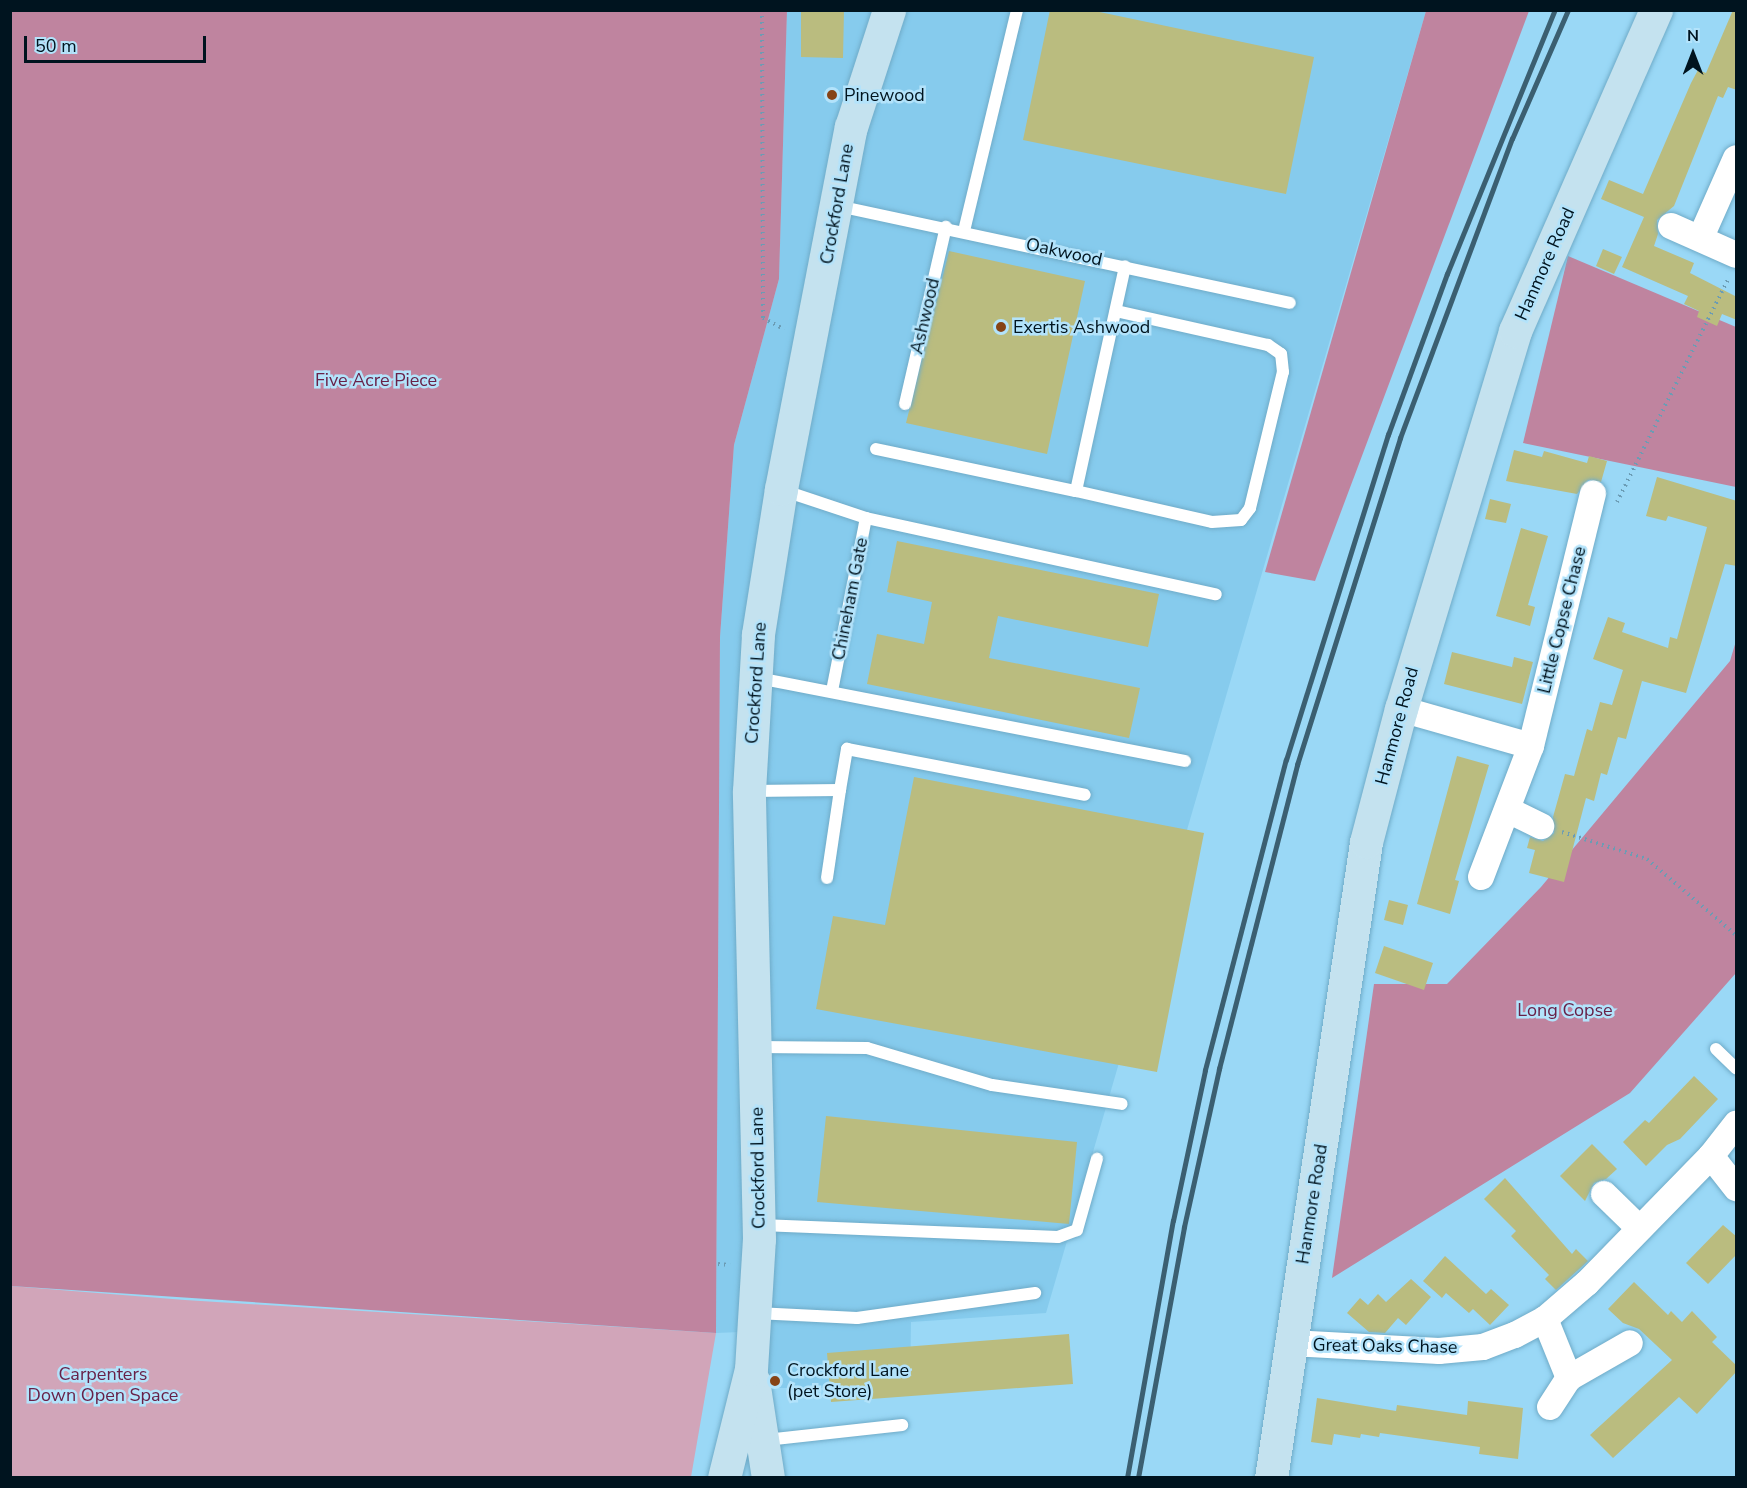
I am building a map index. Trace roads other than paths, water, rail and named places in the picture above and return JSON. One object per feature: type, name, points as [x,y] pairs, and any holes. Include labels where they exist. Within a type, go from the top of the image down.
[{"type":"street","name":"Crockford Lane","points":[[768,1478],[752,1369],[760,1225],[749,791],[754,678],[781,489],[812,341],[851,127],[889,10]]},
{"type":"street","name":"Hanmore Road","points":[[1271,1478],[1366,842],[1401,709],[1515,331],[1656,10]]},
{"type":"street","points":[[1701,237],[1737,158]]},
{"type":"street","points":[[1671,226],[1701,237],[1734,263]]},
{"type":"street","name":"Little Copse Chase","points":[[1481,877],[1531,746],[1593,495]]},
{"type":"street","points":[[1401,709],[1531,746]]},
{"type":"street","points":[[1508,810],[1541,825]]},
{"type":"street","name":"Great Oaks Chase","points":[[1291,1343],[1439,1351],[1483,1347],[1545,1319],[1711,1156],[1737,1124]]},
{"type":"street","points":[[1711,1156],[1737,1188]]},
{"type":"street","points":[[1604,1194],[1639,1228]]},
{"type":"street","points":[[1545,1319],[1569,1378]]},
{"type":"street","points":[[1550,1407],[1569,1378],[1630,1343]]},
{"type":"street","name":"Crockford Lane","points":[[725,1469],[752,1369]]},
{"type":"lane","points":[[964,231],[1017,10]]},
{"type":"lane","name":"Oakwood","points":[[837,206],[946,227],[1290,303]]},
{"type":"lane","name":"Ashwood","points":[[905,404],[946,227]]},
{"type":"lane","points":[[1076,491],[1125,266]]},
{"type":"lane","points":[[876,449],[1212,522],[1241,520],[1250,508],[1283,372],[1281,354],[1268,345],[1116,311]]},
{"type":"lane","name":"Chineham Gate","points":[[781,489],[866,518],[832,690]]},
{"type":"lane","points":[[866,518],[1216,594]]},
{"type":"lane","points":[[754,678],[832,690],[1185,761]]},
{"type":"lane","points":[[827,878],[847,749],[1084,795]]},
{"type":"lane","points":[[749,791],[840,790]]},
{"type":"lane","points":[[756,1047],[867,1048],[992,1085],[1122,1104]]},
{"type":"lane","points":[[1716,1049],[1737,1068]]},
{"type":"lane","points":[[760,1225],[1065,1236],[1073,1234],[1080,1223],[1097,1159]]},
{"type":"lane","points":[[755,1313],[857,1318],[1035,1293]]},
{"type":"lane","points":[[764,1445],[775,1439],[902,1425]]},
{"type":"lane","name":"Crockford Lane","points":[[725,1469],[764,1445]]},
{"type":"railway","points":[[1127,1478],[1173,1221],[1205,1070],[1286,760],[1388,435],[1447,274],[1555,10]]},
{"type":"railway","points":[[1138,1478],[1184,1227],[1219,1069],[1297,765],[1400,438],[1512,139],[1568,10]]},
{"type":"place","name":"Pinewood","points":[[832,95]]},
{"type":"place","name":"Exertis Ashwood","points":[[1001,327]]},
{"type":"place","name":"Crockford Lane (pet Store)","points":[[775,1381]]},
{"type":"park label","name":"Five Acre Piece","points":[[376,380]]},
{"type":"park label","name":"Long Copse","points":[[1565,1010]]},
{"type":"park label","name":"Carpenters Down Open Space","points":[[103,1385]]}]
